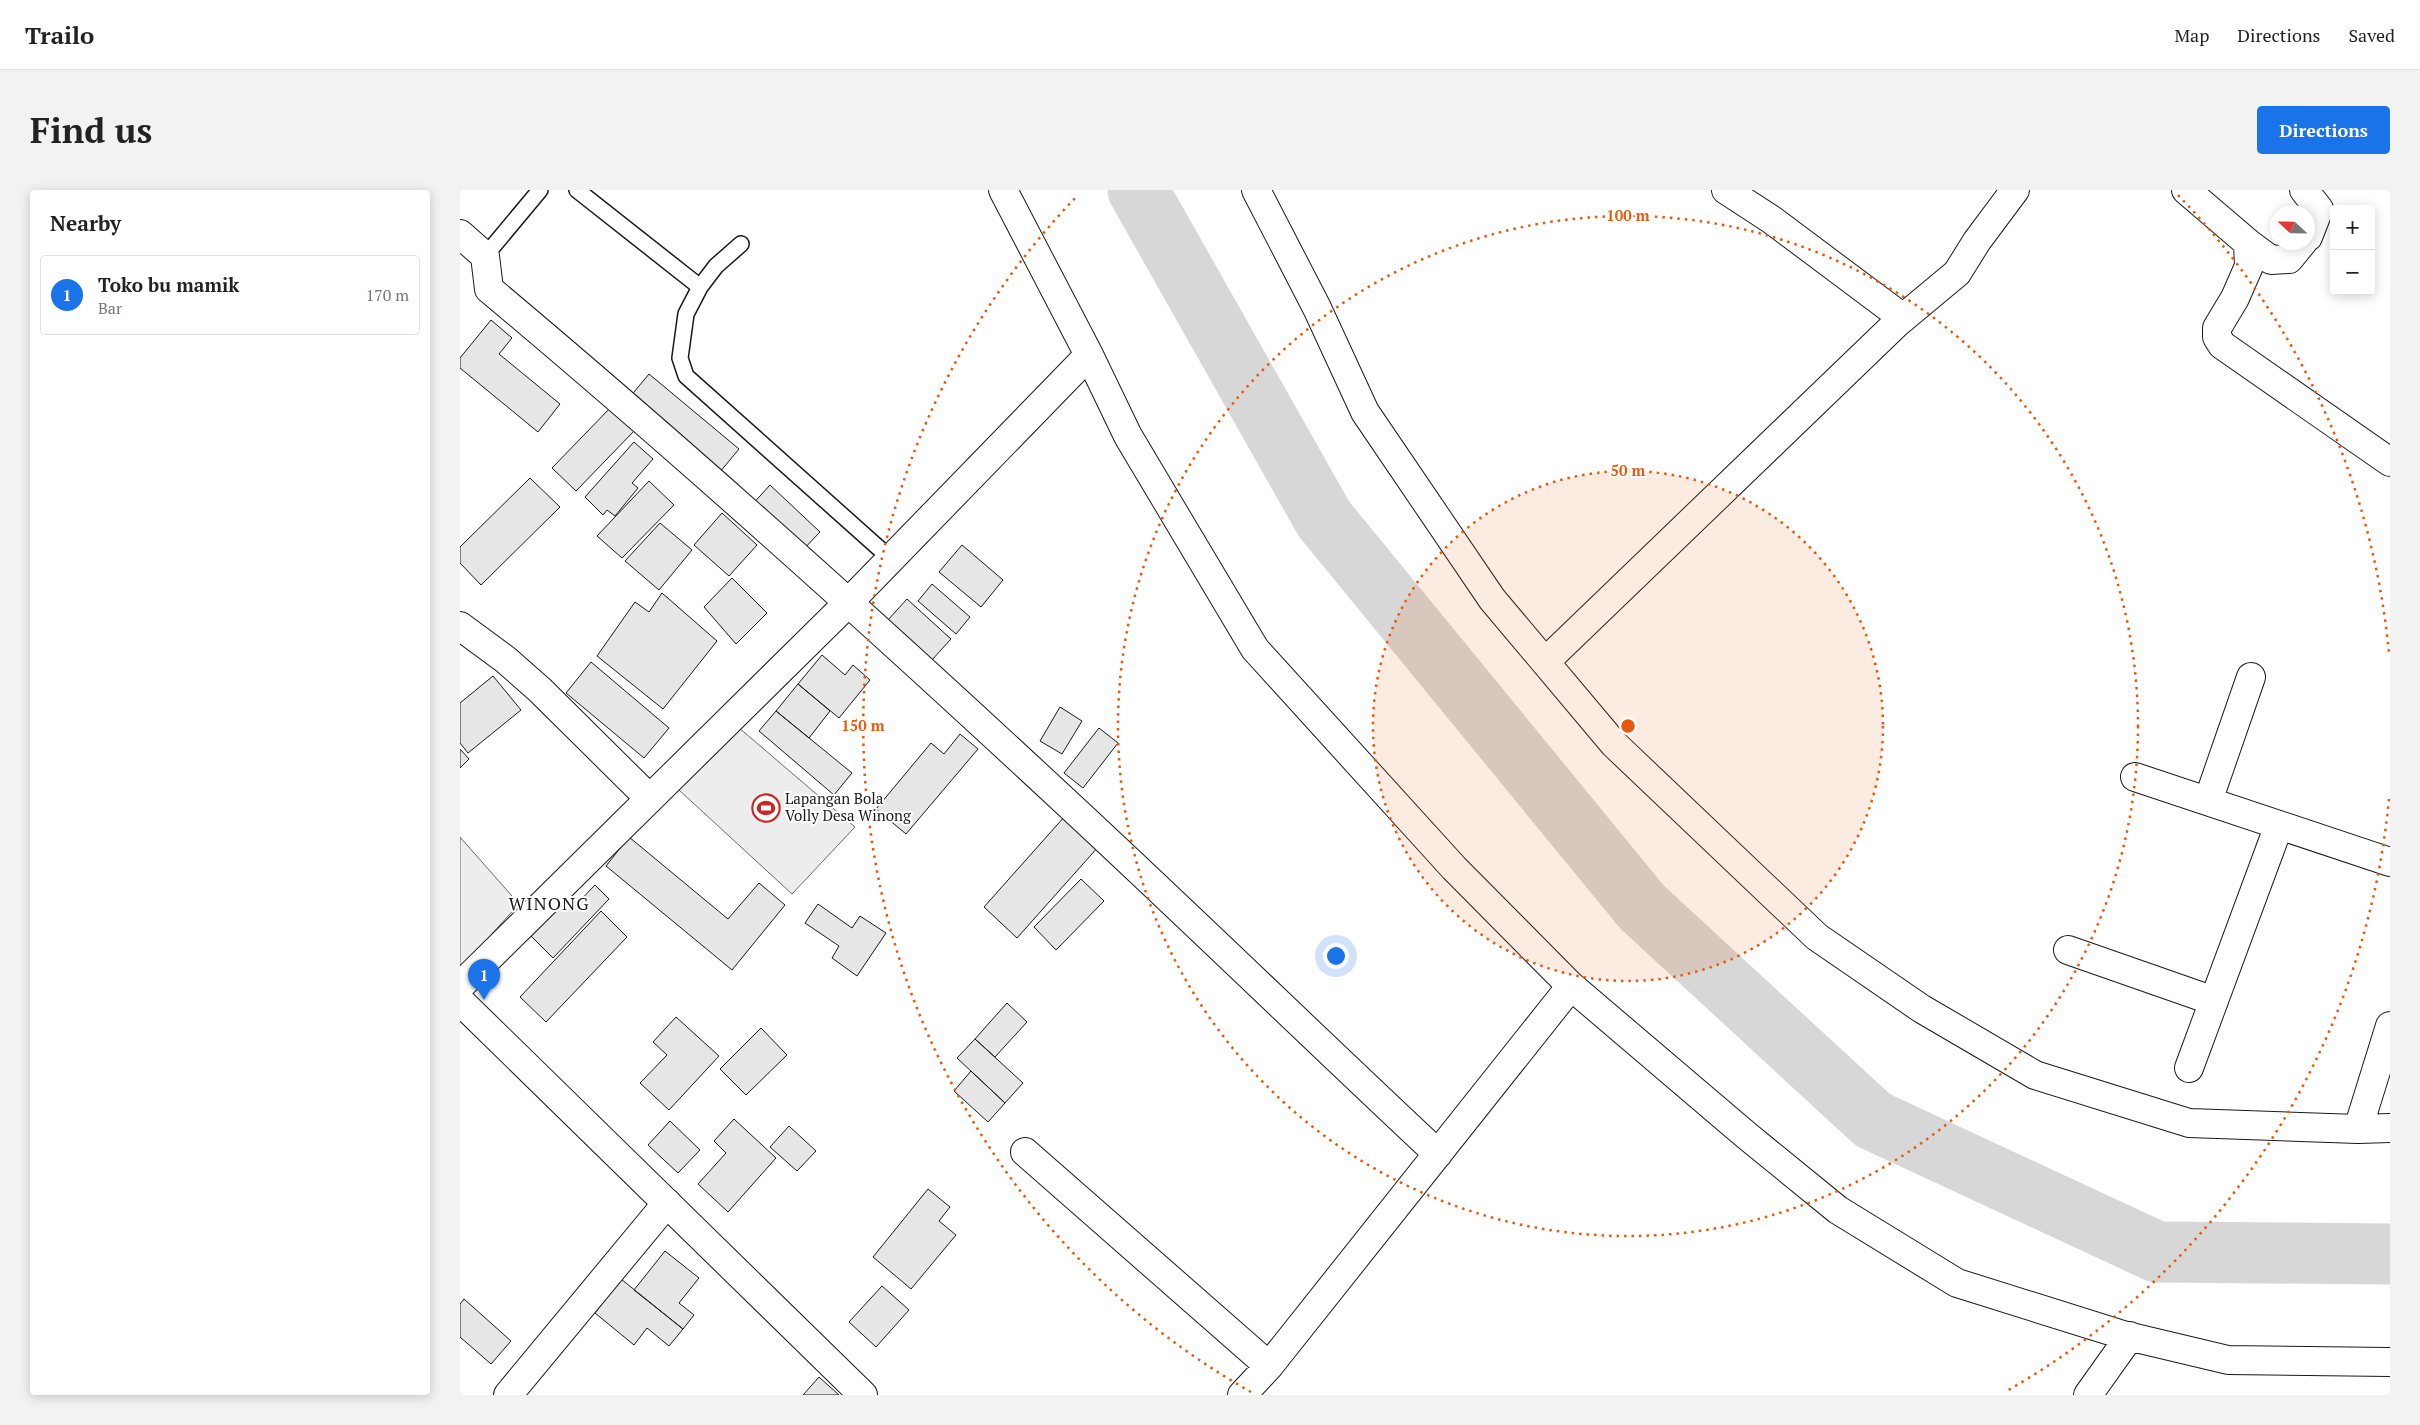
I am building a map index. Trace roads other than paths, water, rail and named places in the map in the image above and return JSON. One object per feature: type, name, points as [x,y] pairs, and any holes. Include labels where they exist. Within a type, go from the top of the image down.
[{"type":"street","points":[[1003,190],[1089,354],[1128,436],[1255,649],[1454,868],[1571,986],[1838,1210],[1957,1283],[2130,1336],[2228,1360],[2390,1362]]},
{"type":"street","points":[[1256,190],[1318,308],[1365,412],[1492,599],[1614,744],[1817,937],[1922,1009],[2035,1075],[2189,1122],[2358,1130],[2390,1128]]},
{"type":"street","points":[[1726,190],[1772,220],[1903,318]]},
{"type":"street","points":[[1545,662],[1903,318],[1957,273],[1977,241],[2014,190]]},
{"type":"street","points":[[2186,190],[2271,260],[2288,259],[2295,250]]},
{"type":"street","points":[[2304,190],[2319,209],[2315,219]]},
{"type":"street","points":[[460,234],[485,256],[489,289],[613,394],[848,603],[1068,804],[1438,1154]]},
{"type":"street","points":[[2248,243],[2249,266],[2235,298],[2217,328],[2217,337],[2222,345],[2390,462]]},
{"type":"street","points":[[460,986],[848,603],[1089,354]]},
{"type":"street","points":[[460,626],[506,660],[540,690],[649,798]]},
{"type":"street","points":[[2208,801],[2251,677]]},
{"type":"street","points":[[2135,777],[2390,862]]},
{"type":"street","points":[[2189,1068],[2279,825]]},
{"type":"street","points":[[2068,950],[2214,1001]]},
{"type":"street","points":[[1242,1395],[1268,1366],[1571,986]]},
{"type":"street","points":[[460,1001],[863,1395]]},
{"type":"street","points":[[2358,1130],[2390,1026]]},
{"type":"street","points":[[1025,1152],[1268,1366]]},
{"type":"street","points":[[508,1395],[667,1203]]},
{"type":"street","points":[[2088,1395],[2130,1336]]},
{"type":"lane","points":[[485,256],[540,190]]},
{"type":"lane","points":[[577,190],[700,287]]},
{"type":"lane","points":[[741,244],[716,266],[700,287],[686,314],[680,358],[686,376],[891,559]]},
{"type":"waterway","points":[[1138,190],[1324,519],[1642,907],[1873,1120],[2157,1252],[2390,1254]]},
{"type":"place","name":"Lapangan Bola Volly Desa Winong","points":[[766,808]]},
{"type":"place","name":"Toko bu mamik","points":[[484,1000]]},
{"type":"district","name":"WINONG","points":[[549,904]]}]
